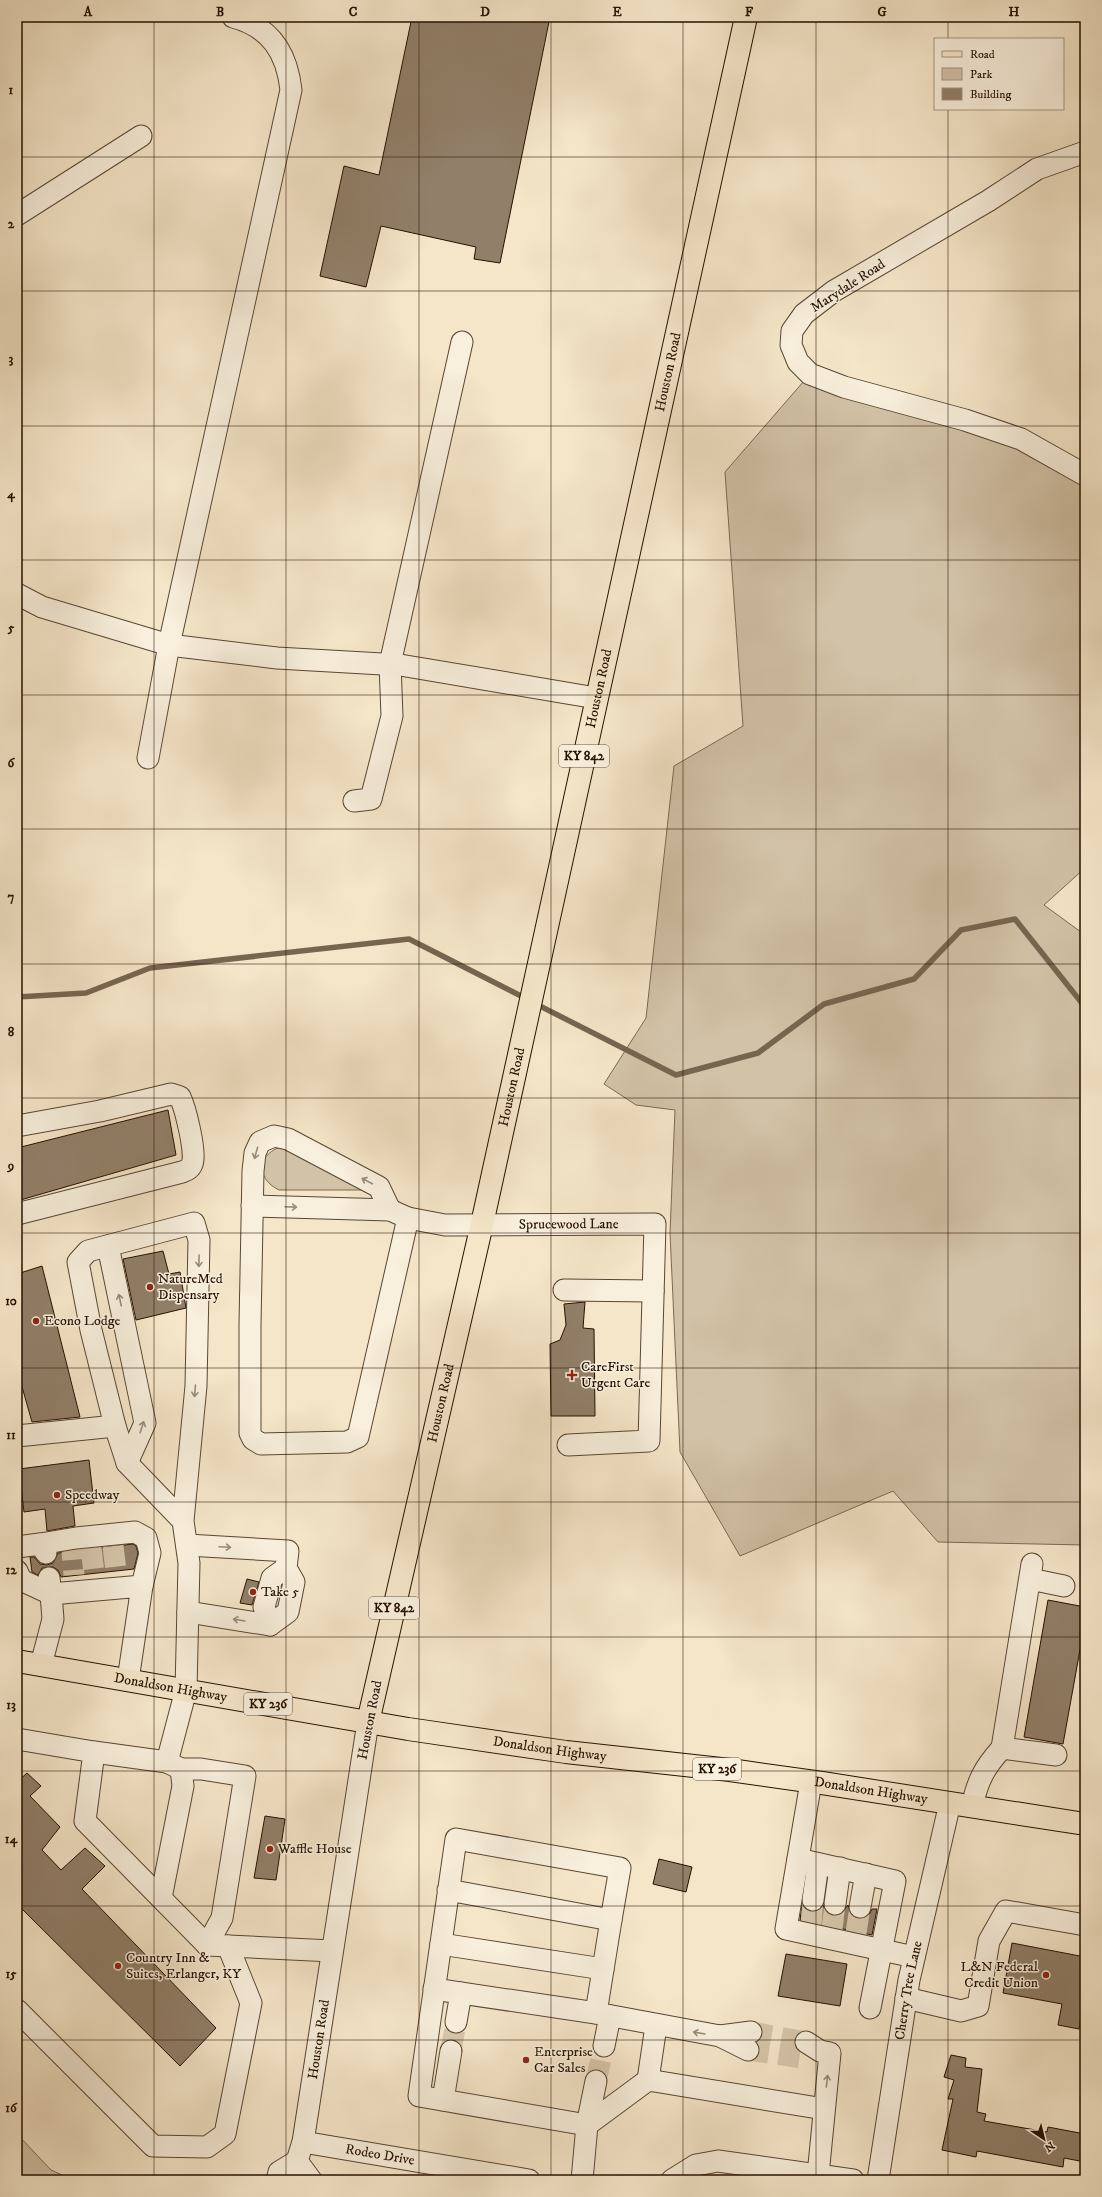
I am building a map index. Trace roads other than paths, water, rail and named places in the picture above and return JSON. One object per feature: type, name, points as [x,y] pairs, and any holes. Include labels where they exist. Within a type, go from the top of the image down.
[{"type":"main road","name":"Houston Road","points":[[368,1722],[482,1224],[746,17]]},
{"type":"main road","name":"Donaldson Highway","points":[[17,1661],[368,1722],[566,1752],[730,1770],[1085,1824]]},
{"type":"street","points":[[148,758],[169,645],[291,90],[286,61],[278,47],[268,36],[243,20],[233,17]]},
{"type":"street","points":[[17,215],[141,136]]},
{"type":"street","name":"Marydale Road","points":[[1085,152],[1037,169],[988,201],[834,291],[804,314],[792,331],[791,345],[798,362],[810,374],[844,387],[965,420],[1021,438],[1085,475]]},
{"type":"street","points":[[354,802],[371,799],[392,716],[390,664],[462,342]]},
{"type":"street","points":[[17,594],[42,607],[169,645],[277,658],[390,664],[596,698]]},
{"type":"street","points":[[17,1126],[100,1111],[171,1094],[180,1097],[184,1105],[193,1159],[188,1169],[182,1172],[17,1214]]},
{"type":"street","points":[[274,1136],[288,1139],[379,1187],[399,1214],[360,1433],[352,1442],[261,1444],[252,1439],[250,1433],[250,1387],[252,1206],[255,1153],[260,1142],[274,1136]]},
{"type":"street","name":"Sprucewood Lane","points":[[252,1206],[399,1214],[445,1225],[655,1224],[653,1291]]},
{"type":"street","points":[[161,1898],[183,1786],[174,1766],[186,1690],[189,1563],[183,1521],[196,1386],[199,1240],[194,1223],[88,1251],[78,1262],[91,1330],[115,1426],[127,1463],[183,1521]]},
{"type":"street","points":[[108,1246],[145,1423],[127,1463]]},
{"type":"street","points":[[564,1290],[653,1291],[649,1441],[568,1445]]},
{"type":"street","points":[[17,1436],[115,1426]]},
{"type":"street","points":[[17,1547],[43,1549],[113,1540],[134,1532],[146,1538],[150,1553],[142,1586],[128,1680]]},
{"type":"street","points":[[186,1545],[288,1551],[286,1568],[294,1582],[288,1612],[270,1625],[188,1612]]},
{"type":"street","points":[[17,1571],[21,1580],[50,1586],[117,1579],[142,1586]]},
{"type":"street","points":[[972,1806],[977,1784],[986,1765],[1002,1748],[1031,1571],[1064,1586]]},
{"type":"street","points":[[41,1665],[53,1619],[50,1586]]},
{"type":"street","name":"Houston Road","points":[[298,2161],[303,2142],[368,1722]]},
{"type":"street","points":[[17,1739],[174,1766],[246,1776],[222,1918],[207,1945]]},
{"type":"street","points":[[1002,1748],[1056,1755]]},
{"type":"street","points":[[94,1752],[85,1821],[207,1945],[332,1951]]},
{"type":"street","points":[[811,1782],[786,1929],[811,1930],[855,1938],[883,1950],[914,1957]]},
{"type":"street","name":"Cherry Tree Lane","points":[[878,2180],[906,1998],[914,1957],[950,1803]]},
{"type":"street","points":[[604,2046],[603,1969],[620,1868],[456,1839],[419,2096],[587,2126],[648,2080],[656,2026]]},
{"type":"street","points":[[798,1859],[895,1881],[883,1950],[870,2008]]},
{"type":"street","points":[[813,1900],[818,1864]]},
{"type":"street","points":[[835,1904],[840,1868]]},
{"type":"street","points":[[860,1907],[866,1874]]},
{"type":"street","points":[[448,1890],[611,1920]]},
{"type":"street","points":[[906,1998],[961,2011],[978,2006],[989,1941],[1006,1911],[1085,1925]]},
{"type":"street","points":[[441,1944],[603,1969]]},
{"type":"street","points":[[17,2010],[153,2146],[207,2148],[225,2134],[251,2003],[228,1946]]},
{"type":"street","points":[[434,1988],[603,2014],[656,2026],[749,2041]]},
{"type":"street","points":[[456,2022],[461,1992]]},
{"type":"street","points":[[443,2100],[451,2050]]},
{"type":"street","points":[[809,2050],[830,2053],[818,2175]]},
{"type":"street","points":[[648,2080],[824,2109]]},
{"type":"street","points":[[582,2180],[587,2126],[596,2081]]},
{"type":"street","name":"Rodeo Drive","points":[[303,2142],[529,2180]]},
{"type":"street","points":[[277,2180],[278,2172],[298,2161],[311,2180]]},
{"type":"street","points":[[675,2179],[696,2165],[718,2161],[853,2180]]},
{"type":"waterway","points":[[534,1003],[676,1075],[758,1053],[824,1004],[914,979],[961,930],[1015,919],[1085,1007]]},
{"type":"waterway","points":[[17,997],[86,993],[150,968],[409,939],[527,999]]},
{"type":"tunnel","points":[[71,1539],[74,1575]]},
{"type":"tunnel","points":[[113,1546],[116,1571]]},
{"type":"tunnel","points":[[91,1548],[94,1573]]},
{"type":"tunnel","points":[[811,1926],[813,1900]]},
{"type":"tunnel","points":[[832,1929],[835,1904]]},
{"type":"tunnel","points":[[856,1933],[860,1907]]},
{"type":"tunnel","points":[[451,2051],[456,2022]]},
{"type":"tunnel","points":[[751,2032],[806,2042]]},
{"type":"tunnel","points":[[596,2081],[604,2046]]},
{"type":"tunnel","points":[[748,2050],[803,2058]]},
{"type":"place","name":"NatureMed Dispensary","points":[[150,1287]]},
{"type":"place","name":"Econo Lodge","points":[[36,1321]]},
{"type":"place","name":"CareFirst Urgent Care","points":[[572,1375]]},
{"type":"place","name":"Speedway","points":[[57,1495]]},
{"type":"place","name":"Take 5","points":[[253,1592]]},
{"type":"place","name":"Waffle House","points":[[270,1849]]},
{"type":"place","name":"Country Inn & Suites, Erlanger, KY","points":[[118,1966]]},
{"type":"place","name":"L&N Federal Credit Union","points":[[1046,1975]]},
{"type":"place","name":"Enterprise Car Sales","points":[[526,2060]]}]
